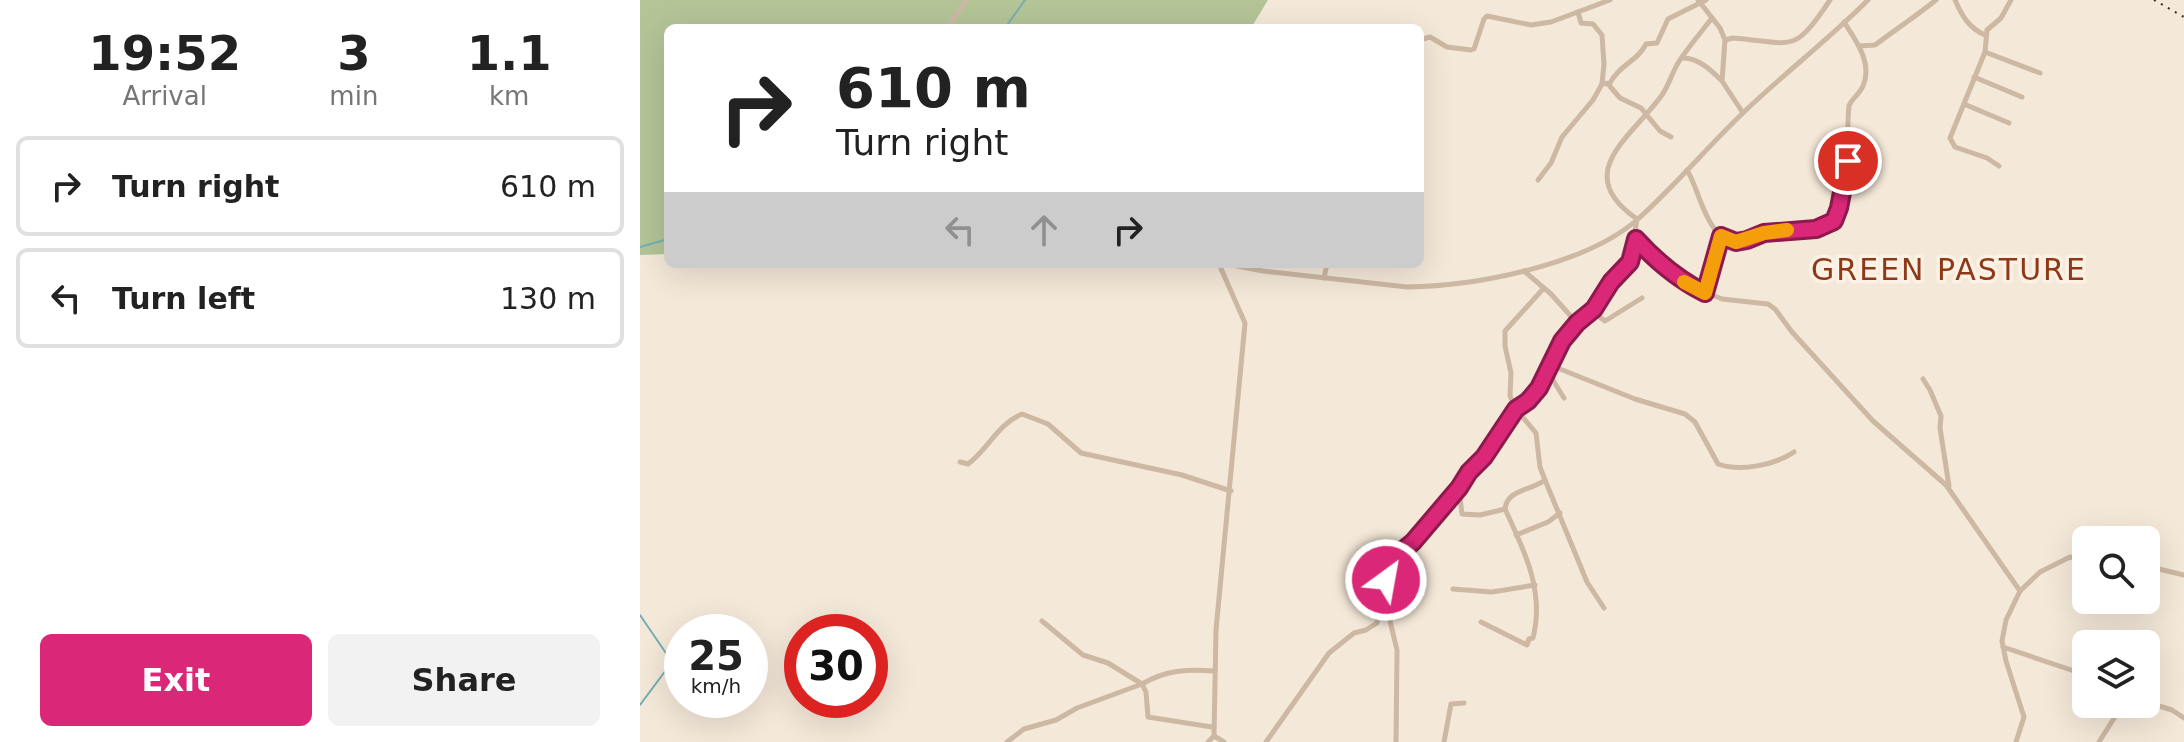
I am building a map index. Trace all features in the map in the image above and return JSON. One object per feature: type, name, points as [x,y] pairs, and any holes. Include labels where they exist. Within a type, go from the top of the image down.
[{"type":"street","points":[[950,24],[966,0]]},
{"type":"street","points":[[1424,39],[1430,37],[1447,47],[1471,50],[1487,16],[1531,25],[1551,22],[1610,0]]},
{"type":"street","points":[[1725,40],[1795,42],[1810,30],[1830,0]]},
{"type":"street","points":[[1255,268],[1419,287],[1462,283],[1524,271],[1605,243],[1637,219],[1743,113],[1868,0]]},
{"type":"street","points":[[1859,46],[1875,45],[1888,32],[1903,26],[1936,0]]},
{"type":"street","points":[[1955,0],[1968,24],[1985,35]]},
{"type":"street","points":[[1999,166],[1952,145],[1950,138],[1985,52],[1985,35],[2011,0]]},
{"type":"street","points":[[1538,180],[1551,163],[1562,137],[1605,84],[1628,61],[1640,55],[1646,44],[1657,43],[1668,19],[1702,1],[1725,40],[1720,72],[1722,81]]},
{"type":"street","points":[[1578,12],[1581,23],[1593,24],[1602,35],[1605,84],[1620,98],[1647,113],[1660,131],[1671,137]]},
{"type":"street","points":[[1637,219],[1625,211],[1612,195],[1608,176],[1613,151],[1663,94],[1680,58],[1712,18]]},
{"type":"street","points":[[1687,170],[1708,217],[1721,236],[1736,242],[1764,233],[1816,229],[1834,221],[1848,161],[1849,106],[1852,98],[1861,91],[1866,78],[1866,66],[1859,46],[1844,22]]},
{"type":"street","points":[[1985,52],[2040,73]]},
{"type":"street","points":[[1680,58],[1699,62],[1722,81],[1743,113]]},
{"type":"street","points":[[1974,77],[2022,97]]},
{"type":"street","points":[[1964,104],[2009,123]]},
{"type":"street","points":[[1266,742],[1329,653],[1354,633],[1377,623],[1391,565],[1484,457],[1516,409],[1534,395],[1562,341],[1592,311],[1611,282],[1630,262],[1637,219]]},
{"type":"street","points":[[1705,293],[1721,236]]},
{"type":"street","points":[[1636,239],[1659,264],[1705,293],[1730,301],[1768,304],[1775,309],[1873,421],[1950,491],[2020,591]]},
{"type":"street","points":[[1221,268],[1245,323],[1214,671],[1212,727],[1214,736],[1224,742]]},
{"type":"street","points":[[1324,278],[1326,268]]},
{"type":"street","points":[[1524,271],[1558,300],[1577,323]]},
{"type":"street","points":[[1543,289],[1505,331],[1511,373],[1510,396],[1516,409],[1536,433],[1540,467],[1545,480],[1587,582],[1604,608]]},
{"type":"street","points":[[1592,311],[1605,321],[1642,298]]},
{"type":"street","points":[[1549,369],[1564,398]]},
{"type":"street","points":[[1549,369],[1685,414],[1695,422],[1718,464],[1737,467],[1773,462],[1794,452]]},
{"type":"street","points":[[1923,379],[1941,416],[1940,428],[1950,491]]},
{"type":"street","points":[[960,462],[968,464],[1003,426],[1022,414],[1048,424],[1081,453],[1182,475],[1231,491]]},
{"type":"street","points":[[1481,622],[1527,645],[1533,638],[1536,627],[1535,585],[1528,558],[1505,509],[1506,500],[1511,495],[1529,490],[1545,480]]},
{"type":"street","points":[[1459,488],[1462,514],[1480,515],[1505,509]]},
{"type":"street","points":[[1516,535],[1548,522],[1560,513]]},
{"type":"street","points":[[2016,742],[2024,717],[2003,647],[2006,620],[2020,591],[2040,572],[2072,558]]},
{"type":"street","points":[[1391,565],[1398,586],[1390,621],[1397,650],[1396,742]]},
{"type":"street","points":[[2160,569],[2184,575]]},
{"type":"street","points":[[1453,589],[1501,591],[1535,585]]},
{"type":"street","points":[[1042,621],[1083,655],[1108,663],[1142,684],[1146,692],[1148,717],[1212,727]]},
{"type":"street","points":[[2003,647],[2072,670]]},
{"type":"street","points":[[1007,742],[1024,729],[1056,720],[1077,708],[1142,684],[1156,675],[1185,669],[1214,671]]},
{"type":"street","points":[[1444,742],[1451,704],[1464,703]]},
{"type":"street","points":[[2160,706],[2184,718]]},
{"type":"street","points":[[2099,742],[2114,718]]},
{"type":"street","points":[[1208,742],[1214,736]]},
{"type":"green space","points":[[640,0],[1268,0],[1253,24],[664,24],[664,254],[640,255]]},
{"type":"waterway","points":[[1008,24],[1025,0]]},
{"type":"waterway","points":[[640,247],[664,240]]},
{"type":"waterway","points":[[640,615],[672,662],[640,705]]},
{"type":"railway","points":[[2154,0],[2184,17]]},
{"type":"slow traffic","points":[[1684,282],[1705,293],[1721,236],[1736,242],[1787,230]]},
{"type":"district","name":"GREEN PASTURE","points":[[1949,270]]},
{"type":"route","points":[[1386,580],[1395,557],[1413,542],[1484,457],[1516,409],[1539,388],[1562,341],[1594,309],[1611,282],[1630,262],[1636,239],[1659,264],[1705,293],[1721,236],[1736,242],[1764,233],[1816,229],[1834,221],[1848,161]]}]
